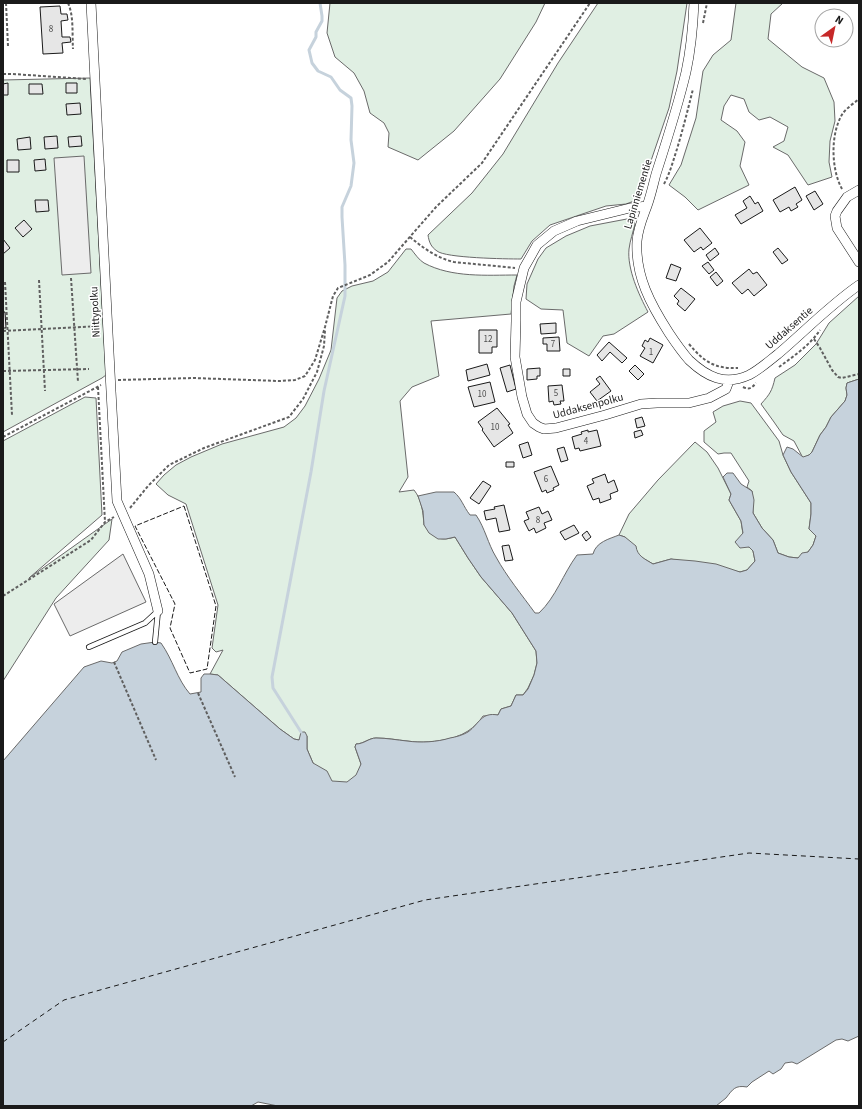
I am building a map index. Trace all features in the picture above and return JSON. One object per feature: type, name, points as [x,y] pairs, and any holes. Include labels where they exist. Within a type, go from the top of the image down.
[{"type":"street","name":"Niittypolku","points":[[91,3],[117,501],[149,574],[158,611]]},
{"type":"street","name":"Lapinniementie","points":[[694,3],[693,30],[686,72],[647,206],[639,227],[637,241],[640,274],[646,293],[664,325],[687,358],[705,373],[715,378],[729,381]]},
{"type":"street","points":[[859,190],[847,197],[835,216],[837,228],[859,262]]},
{"type":"street","name":"Uddaksenpolku","points":[[647,206],[630,208],[577,221],[554,232],[537,245],[524,268],[516,302],[515,357],[522,397],[527,414],[533,423],[544,429],[556,428],[641,404],[689,403],[701,401],[726,389],[729,381]]},
{"type":"street","name":"Uddaksentie","points":[[729,381],[749,375],[777,355],[859,285]]},
{"type":"lane","points":[[154,642],[158,611]]},
{"type":"lane","points":[[89,647],[145,623],[158,611]]},
{"type":"path","points":[[6,3],[8,46]]},
{"type":"path","points":[[68,3],[70,7],[73,49]]},
{"type":"path","points":[[110,380],[193,378],[279,381],[295,380],[305,376],[315,360],[333,296],[338,288],[370,275],[388,262],[436,206],[482,163],[590,3]]},
{"type":"path","points":[[703,27],[707,3]]},
{"type":"path","points":[[3,74],[95,80]]},
{"type":"path","points":[[663,186],[668,176],[684,126],[693,87]]},
{"type":"path","points":[[847,197],[840,188],[836,172],[834,154],[835,136],[837,125],[843,113],[859,98]]},
{"type":"path","points":[[410,237],[423,248],[445,260],[524,268]]},
{"type":"path","points":[[71,278],[78,382]]},
{"type":"path","points":[[39,280],[45,391]]},
{"type":"path","points":[[5,282],[12,415]]},
{"type":"path","points":[[3,330],[108,326]]},
{"type":"path","points":[[3,596],[91,540],[105,522],[122,514],[129,508],[169,465],[204,448],[288,417],[303,398],[317,372],[324,346],[325,327]]},
{"type":"path","points":[[685,338],[707,361],[717,366],[739,368],[746,371],[757,382]]},
{"type":"path","points":[[814,339],[832,370],[838,377],[842,378],[859,374]]},
{"type":"path","points":[[3,371],[89,368]]},
{"type":"path","points":[[3,436],[98,387],[105,522]]},
{"type":"path","points":[[114,662],[156,760]]},
{"type":"path","points":[[198,693],[235,777]]},
{"type":"green space","points":[[330,3],[545,3],[536,22],[500,79],[454,131],[418,160],[388,147],[389,133],[384,123],[370,113],[364,91],[354,73],[335,57],[327,33]]},
{"type":"green space","points":[[598,3],[687,3],[677,71],[669,108],[641,190],[634,201],[626,204],[606,206],[550,225],[532,241],[521,259],[463,257],[437,251],[433,248],[428,235],[472,193],[503,154],[558,63]]},
{"type":"green space","points":[[736,3],[783,3],[771,14],[768,39],[802,67],[824,78],[834,102],[835,121],[830,141],[829,162],[832,177],[808,185],[788,155],[773,147],[784,141],[788,127],[770,117],[759,120],[749,112],[744,99],[731,95],[724,106],[721,120],[737,131],[745,142],[740,166],[749,185],[698,210],[685,197],[669,185],[681,165],[696,118],[703,71],[713,55],[731,40]]},
{"type":"green space","points":[[90,78],[106,375],[3,432],[3,80]]},
{"type":"green space","points":[[632,218],[635,224],[629,249],[630,265],[638,290],[648,312],[614,334],[603,336],[589,356],[567,343],[563,310],[541,309],[526,299],[527,284],[538,259],[546,248],[566,236],[590,226]]},
{"type":"green space","points":[[406,249],[411,249],[424,263],[446,271],[470,275],[517,275],[514,286],[511,314],[431,321],[439,376],[412,387],[400,401],[408,477],[399,492],[414,490],[423,511],[424,525],[434,535],[440,539],[455,537],[481,577],[512,613],[536,651],[537,663],[534,675],[523,695],[516,695],[511,706],[501,709],[498,715],[483,716],[474,726],[462,734],[439,741],[430,742],[376,738],[356,744],[355,747],[361,764],[359,774],[338,793],[313,763],[307,749],[307,736],[299,740],[294,739],[280,729],[218,675],[210,674],[223,650],[216,652],[212,648],[218,605],[186,504],[168,495],[156,484],[176,465],[191,457],[222,444],[284,427],[296,418],[305,406],[319,379],[331,350],[337,298],[342,291],[352,286],[373,281],[388,272]]},
{"type":"green space","points":[[859,296],[859,379],[847,383],[847,395],[845,401],[831,417],[812,452],[803,458],[794,441],[783,435],[761,404],[767,398],[775,378],[795,365],[816,344],[829,323]]},
{"type":"green space","points":[[85,397],[96,398],[102,515],[29,578],[112,519],[109,540],[56,598],[3,681],[3,441]]},
{"type":"green space","points":[[740,401],[751,403],[779,441],[783,455],[791,472],[811,503],[809,529],[816,536],[813,545],[808,552],[798,558],[789,557],[778,553],[773,540],[762,528],[753,513],[752,491],[747,487],[749,481],[731,453],[718,454],[704,442],[704,431],[716,422],[713,412],[723,406]]},
{"type":"green space","points":[[695,442],[707,452],[718,468],[731,494],[729,500],[741,521],[743,534],[736,543],[749,547],[753,551],[755,561],[747,570],[740,572],[671,559],[653,564],[641,557],[625,537],[619,535],[629,514],[658,480]]},
{"type":"shaded area","points":[[84,156],[91,273],[62,275],[54,158]]},
{"type":"shaded area","points":[[859,379],[859,1036],[848,1041],[842,1039],[836,1040],[797,1064],[792,1062],[785,1063],[781,1069],[773,1074],[769,1071],[747,1087],[735,1088],[716,1106],[278,1106],[258,1102],[251,1106],[3,1106],[3,761],[84,667],[101,661],[112,663],[117,661],[122,652],[141,644],[155,642],[161,643],[190,694],[201,692],[201,678],[204,674],[218,675],[280,729],[294,739],[299,740],[301,732],[305,732],[307,736],[307,749],[313,763],[327,771],[332,781],[347,782],[356,775],[361,764],[355,747],[356,744],[376,738],[412,742],[429,742],[464,734],[472,729],[484,717],[492,714],[498,715],[501,709],[511,706],[516,695],[523,695],[528,689],[537,663],[536,651],[512,613],[481,577],[455,537],[438,539],[429,533],[424,525],[423,511],[418,496],[436,492],[454,492],[457,495],[470,515],[476,515],[500,564],[535,613],[539,613],[545,607],[577,555],[593,554],[600,544],[619,535],[625,537],[636,546],[640,555],[653,564],[671,559],[716,564],[740,572],[747,570],[755,561],[753,551],[749,547],[740,548],[735,542],[743,533],[741,521],[729,500],[731,494],[723,477],[727,473],[733,473],[741,484],[752,491],[754,500],[753,513],[762,528],[773,540],[778,553],[789,557],[798,558],[802,553],[808,552],[813,545],[816,536],[809,529],[811,503],[791,472],[783,455],[787,447],[793,449],[803,457],[812,452],[831,417],[845,401],[847,395],[847,383]]},
{"type":"shaded area","points":[[123,554],[146,602],[70,636],[54,604]]},
{"type":"building","points":[[60,6],[61,14],[67,14],[68,20],[61,21],[62,37],[70,37],[71,42],[62,43],[63,53],[43,54],[40,7]]},
{"type":"building","points":[[8,83],[8,95],[3,95],[3,84]]},
{"type":"building","points":[[66,83],[77,83],[77,93],[66,93]]},
{"type":"building","points":[[29,84],[42,84],[43,94],[29,94]]},
{"type":"building","points":[[80,103],[81,114],[67,115],[66,104]]},
{"type":"building","points":[[57,136],[58,148],[45,149],[44,137]]},
{"type":"building","points":[[81,136],[82,146],[69,147],[68,137]]},
{"type":"building","points":[[30,137],[31,149],[18,150],[17,139]]},
{"type":"building","points":[[45,159],[46,170],[35,171],[34,160]]},
{"type":"building","points":[[7,160],[19,160],[19,172],[7,172]]},
{"type":"building","points":[[795,187],[802,200],[796,204],[798,207],[791,211],[789,207],[780,212],[773,200]]},
{"type":"building","points":[[815,191],[823,204],[814,210],[806,196]]},
{"type":"building","points":[[750,196],[755,204],[758,202],[763,211],[741,224],[735,215],[747,208],[743,201]]},
{"type":"building","points":[[35,200],[48,200],[49,211],[36,212]]},
{"type":"building","points":[[24,220],[32,229],[23,237],[15,228]]},
{"type":"building","points":[[700,228],[712,243],[703,250],[701,247],[694,252],[684,240]]},
{"type":"building","points":[[3,239],[10,248],[3,254]]},
{"type":"building","points":[[715,248],[719,254],[710,261],[706,255]]},
{"type":"building","points":[[778,248],[788,260],[782,264],[773,252]]},
{"type":"building","points":[[708,262],[714,270],[709,274],[702,266]]},
{"type":"building","points":[[671,264],[681,268],[676,281],[666,278]]},
{"type":"building","points":[[749,269],[753,274],[757,272],[767,285],[754,296],[748,289],[742,294],[732,283]]},
{"type":"building","points":[[716,272],[723,281],[717,286],[710,277]]},
{"type":"building","points":[[681,288],[695,299],[685,311],[677,304],[679,301],[674,296]]},
{"type":"building","points":[[3,312],[5,312],[6,328],[3,328]]},
{"type":"building","points":[[556,323],[556,333],[541,334],[540,324]]},
{"type":"building","points":[[479,330],[497,330],[497,347],[492,347],[492,353],[479,353]]},
{"type":"building","points":[[559,337],[560,351],[547,351],[547,344],[543,344],[543,338]]},
{"type":"building","points":[[650,338],[663,345],[653,363],[640,356],[645,348],[642,346],[645,340],[648,342]]},
{"type":"building","points":[[609,342],[627,358],[622,363],[610,352],[602,361],[597,355]]},
{"type":"building","points":[[487,364],[490,375],[468,381],[466,370]]},
{"type":"building","points":[[510,365],[516,389],[507,392],[500,368]]},
{"type":"building","points":[[635,365],[644,374],[638,380],[629,371]]},
{"type":"building","points":[[540,368],[540,376],[537,376],[537,379],[527,380],[527,369]]},
{"type":"building","points":[[563,369],[570,369],[570,376],[563,376]]},
{"type":"building","points":[[600,376],[611,391],[597,401],[590,392],[600,384],[596,379]]},
{"type":"building","points":[[490,382],[495,402],[474,407],[468,387]]},
{"type":"building","points":[[562,385],[564,401],[560,401],[561,404],[554,405],[553,401],[549,402],[548,386]]},
{"type":"building","points":[[497,408],[510,424],[508,425],[513,433],[494,447],[478,422]]},
{"type":"building","points":[[642,417],[645,426],[637,428],[635,419]]},
{"type":"building","points":[[588,430],[588,432],[597,430],[601,446],[580,451],[579,448],[575,449],[572,437],[582,434],[581,432]]},
{"type":"building","points":[[641,430],[643,435],[635,438],[634,432]]},
{"type":"building","points":[[528,442],[532,455],[523,458],[519,445]]},
{"type":"building","points":[[564,447],[568,460],[561,462],[557,449]]},
{"type":"building","points":[[506,462],[514,462],[514,467],[506,467]]},
{"type":"building","points":[[551,466],[559,485],[553,488],[554,490],[547,493],[546,490],[542,492],[534,472]]},
{"type":"building","points":[[605,474],[608,483],[614,480],[618,491],[610,494],[611,499],[600,503],[599,498],[593,500],[587,486],[594,483],[592,479]]},
{"type":"building","points":[[483,481],[491,486],[479,504],[470,498]]},
{"type":"building","points":[[504,505],[510,530],[499,532],[496,518],[486,520],[484,511],[495,509],[494,507]]},
{"type":"building","points":[[539,507],[542,514],[548,511],[552,520],[544,523],[546,528],[536,533],[534,528],[529,531],[524,521],[529,519],[526,512]]},
{"type":"building","points":[[574,525],[579,533],[565,540],[560,532]]},
{"type":"building","points":[[587,531],[591,537],[586,541],[582,535]]},
{"type":"building","points":[[509,545],[513,560],[505,561],[502,546]]},
{"type":"waterway","points":[[301,732],[273,688],[272,677],[311,472],[324,391],[345,296],[342,207],[351,186],[354,163],[351,140],[351,98],[340,90],[331,77],[318,71],[312,63],[309,50],[322,21],[320,3]]},
{"type":"ferry route","points":[[3,1042],[64,1000],[425,900],[749,853],[859,859]]},
{"type":"fence","points":[[184,506],[216,606],[207,669],[190,673],[170,628],[175,604],[135,526],[184,506]]}]
